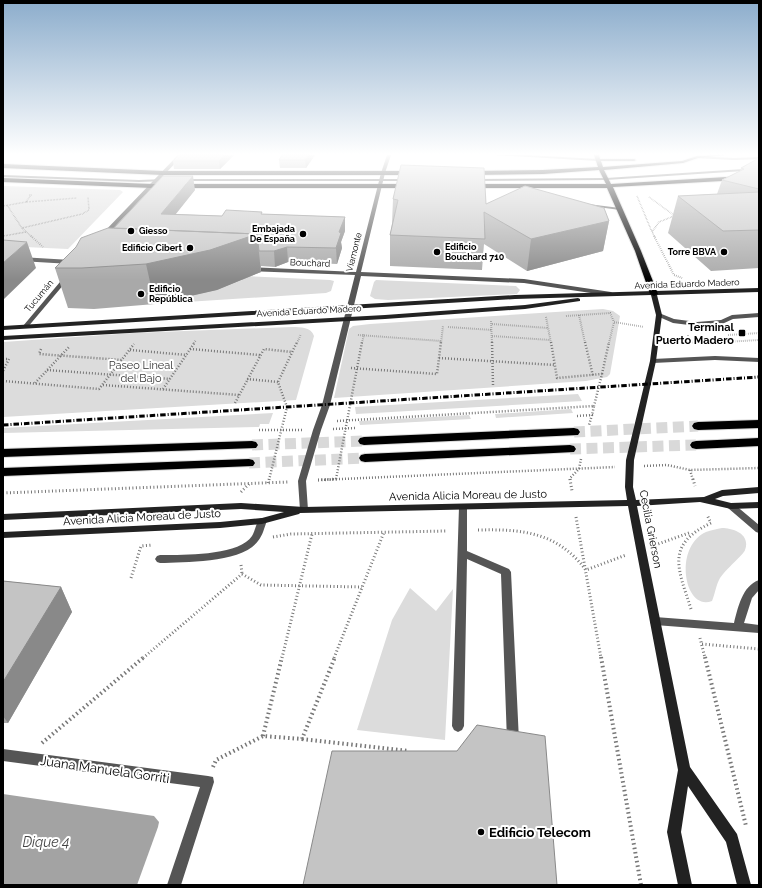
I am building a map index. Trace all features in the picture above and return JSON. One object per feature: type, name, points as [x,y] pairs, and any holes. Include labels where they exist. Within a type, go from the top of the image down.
[{"type":"highway","points":[[698,426],[759,424]]},
{"type":"highway","points":[[364,440],[574,432]]},
{"type":"highway","points":[[696,445],[759,442]]},
{"type":"highway","points":[[3,453],[252,445]]},
{"type":"highway","points":[[365,458],[570,449]]},
{"type":"highway","points":[[3,472],[249,463]]},
{"type":"main road","points":[[614,196],[649,277],[654,294]]},
{"type":"main road","name":"Avenida Eduardo Madero","points":[[3,328],[515,297],[759,290]]},
{"type":"main road","name":"Cecilia Grierson","points":[[654,294],[659,315],[652,360],[630,460],[629,487],[684,770],[674,832],[684,885]]},
{"type":"main road","name":"Avenida Eduardo Madero","points":[[3,338],[525,307],[616,295]]},
{"type":"main road","points":[[702,499],[722,492],[759,490]]},
{"type":"main road","points":[[702,499],[731,506],[759,505]]},
{"type":"main road","name":"Avenida Alicia Moreau de Justo","points":[[3,517],[241,506],[304,510],[574,505],[702,499]]},
{"type":"main road","name":"Avenida Alicia Moreau de Justo","points":[[3,535],[220,526],[262,521],[304,510]]},
{"type":"main road","name":"Cecilia Grierson","points":[[684,770],[732,839],[744,885]]},
{"type":"street","points":[[100,239],[142,196]]},
{"type":"street","name":"Viamonte","points":[[304,510],[302,481],[326,405],[377,196]]},
{"type":"street","points":[[590,205],[620,209]]},
{"type":"street","points":[[3,258],[79,262],[74,268]]},
{"type":"street","name":"Bouchard","points":[[246,269],[524,281],[616,295]]},
{"type":"street","name":"Tucumán","points":[[25,327],[69,274]]},
{"type":"street","points":[[659,315],[673,321],[697,324],[722,322],[732,317],[759,315]]},
{"type":"street","points":[[652,360],[716,358],[759,360]]},
{"type":"street","points":[[731,506],[759,530]]},
{"type":"street","points":[[458,726],[463,507]]},
{"type":"street","points":[[160,559],[220,556],[231,552],[254,540],[262,521]]},
{"type":"street","points":[[463,553],[506,572],[513,746]]},
{"type":"street","points":[[738,627],[747,596],[759,584]]},
{"type":"street","points":[[655,620],[759,629]]},
{"type":"street","name":"Juana Manuela Gorriti","points":[[3,755],[208,782],[174,885]]},
{"type":"path","points":[[3,206],[26,202],[30,196]]},
{"type":"path","points":[[637,196],[652,232],[674,275],[687,280],[690,293]]},
{"type":"path","points":[[647,196],[675,216]]},
{"type":"path","points":[[22,228],[82,214],[89,210],[88,197]]},
{"type":"path","points":[[7,205],[22,228],[47,251]]},
{"type":"path","points":[[652,232],[659,222],[680,214]]},
{"type":"path","points":[[3,236],[26,232]]},
{"type":"path","points":[[560,316],[610,313],[614,322],[589,427]]},
{"type":"path","points":[[579,315],[593,376]]},
{"type":"path","points":[[546,317],[557,378],[602,374]]},
{"type":"path","points":[[538,318],[553,317]]},
{"type":"path","points":[[484,321],[499,320]]},
{"type":"path","points":[[491,321],[493,385]]},
{"type":"path","points":[[614,322],[657,329]]},
{"type":"path","points":[[336,367],[437,374],[443,324],[450,323]]},
{"type":"path","points":[[492,324],[548,328]]},
{"type":"path","points":[[443,327],[492,330]]},
{"type":"path","points":[[336,479],[365,328]]},
{"type":"path","points":[[268,483],[287,407],[278,382],[301,334],[307,334]]},
{"type":"path","points":[[344,334],[441,341]]},
{"type":"path","points":[[688,335],[688,342],[706,343],[759,340]]},
{"type":"path","points":[[492,336],[550,340]]},
{"type":"path","points":[[163,390],[198,338]]},
{"type":"path","points":[[3,381],[99,389],[137,341]]},
{"type":"path","points":[[35,384],[71,344]]},
{"type":"path","points":[[190,349],[260,355]]},
{"type":"path","points":[[235,403],[264,349],[292,352]]},
{"type":"path","points":[[129,350],[187,355]]},
{"type":"path","points":[[39,354],[122,360]]},
{"type":"path","points":[[439,358],[555,365]]},
{"type":"path","points":[[3,359],[9,359],[3,371]]},
{"type":"path","points":[[47,370],[170,379]]},
{"type":"path","points":[[247,379],[278,382]]},
{"type":"path","points":[[102,385],[239,395]]},
{"type":"path","points":[[257,430],[281,430],[319,426],[347,420],[594,406]]},
{"type":"path","points":[[569,416],[592,415]]},
{"type":"path","points":[[319,426],[346,428],[362,427]]},
{"type":"path","points":[[582,455],[579,469],[570,478],[642,885]]},
{"type":"path","points":[[630,466],[667,465],[690,470],[759,468]]},
{"type":"path","points":[[690,470],[711,523],[689,533],[681,548],[678,565],[702,644],[748,834]]},
{"type":"path","points":[[302,739],[384,532]]},
{"type":"path","points":[[263,736],[312,534]]},
{"type":"path","points":[[24,758],[242,574],[261,585],[362,587]]},
{"type":"path","points":[[702,644],[759,650]]},
{"type":"path","points":[[216,760],[263,736],[415,752]]},
{"type":"green space","points":[[3,196],[119,196],[68,249],[3,246]]},
{"type":"green space","points":[[202,274],[334,281],[331,291],[326,293],[155,304],[217,290],[242,280]]},
{"type":"green space","points":[[376,280],[516,286],[520,290],[517,294],[388,300],[375,299],[370,296]]},
{"type":"green space","points":[[603,309],[613,311],[620,316],[610,374],[607,377],[586,381],[334,398],[349,329],[353,326]]},
{"type":"green space","name":"Paseo Lineal del Bajo","points":[[302,327],[308,329],[314,336],[296,400],[3,417],[3,342],[133,333]]},
{"type":"green space","points":[[578,394],[582,401],[356,414],[355,407]]},
{"type":"green space","points":[[571,409],[573,413],[496,418],[495,414]]},
{"type":"green space","points":[[273,413],[269,424],[260,424],[259,427],[3,433],[3,428]]},
{"type":"green space","points":[[469,415],[471,419],[360,425],[359,421]]},
{"type":"green space","points":[[722,528],[731,529],[740,533],[745,540],[745,550],[720,578],[712,601],[702,602],[695,597],[689,588],[686,576],[686,563],[689,551],[696,540],[706,532]]},
{"type":"green space","points":[[410,588],[436,611],[453,589],[445,740],[357,730],[392,620]]},
{"type":"water","name":"Dique 4","points":[[3,794],[154,816],[159,822],[158,827],[137,885],[3,885]]},
{"type":"building","points":[[144,196],[176,196],[161,214],[222,216],[226,210],[262,212],[261,214],[345,217],[339,232],[341,233],[336,248],[287,247],[274,251],[259,251],[257,234],[114,228]]},
{"type":"building","points":[[394,196],[486,196],[486,204],[502,196],[562,196],[604,208],[609,221],[531,239],[484,212],[485,239],[390,235],[398,200],[393,199]]},
{"type":"building","points":[[679,196],[759,196],[759,230],[723,231]]},
{"type":"building","points":[[108,228],[257,234],[210,250],[146,264],[55,268],[76,247],[81,238]]},
{"type":"building","points":[[3,240],[27,242],[3,263]]},
{"type":"building","points":[[3,581],[61,587],[3,682]]},
{"type":"building","points":[[477,725],[545,736],[557,885],[303,885],[332,751],[457,751]]},
{"type":"tunnel","points":[[574,432],[698,426]]},
{"type":"tunnel","points":[[252,445],[364,441]]},
{"type":"tunnel","points":[[570,449],[696,445]]},
{"type":"tunnel","points":[[249,463],[365,458]]},
{"type":"railway","points":[[3,425],[759,377]]},
{"type":"place","name":"Giesso","points":[[131,231]]},
{"type":"place","name":"Embajada De España","points":[[303,234]]},
{"type":"place","name":"Edificio Cibert","points":[[190,248]]},
{"type":"place","name":"Edificio Bouchard 710","points":[[437,252]]},
{"type":"place","name":"Torre BBVA","points":[[724,252]]},
{"type":"place","name":"Edificio República","points":[[141,294]]},
{"type":"place","name":"Terminal Puerto Madero","points":[[742,333]]},
{"type":"place","name":"Edificio Telecom","points":[[481,832]]}]
